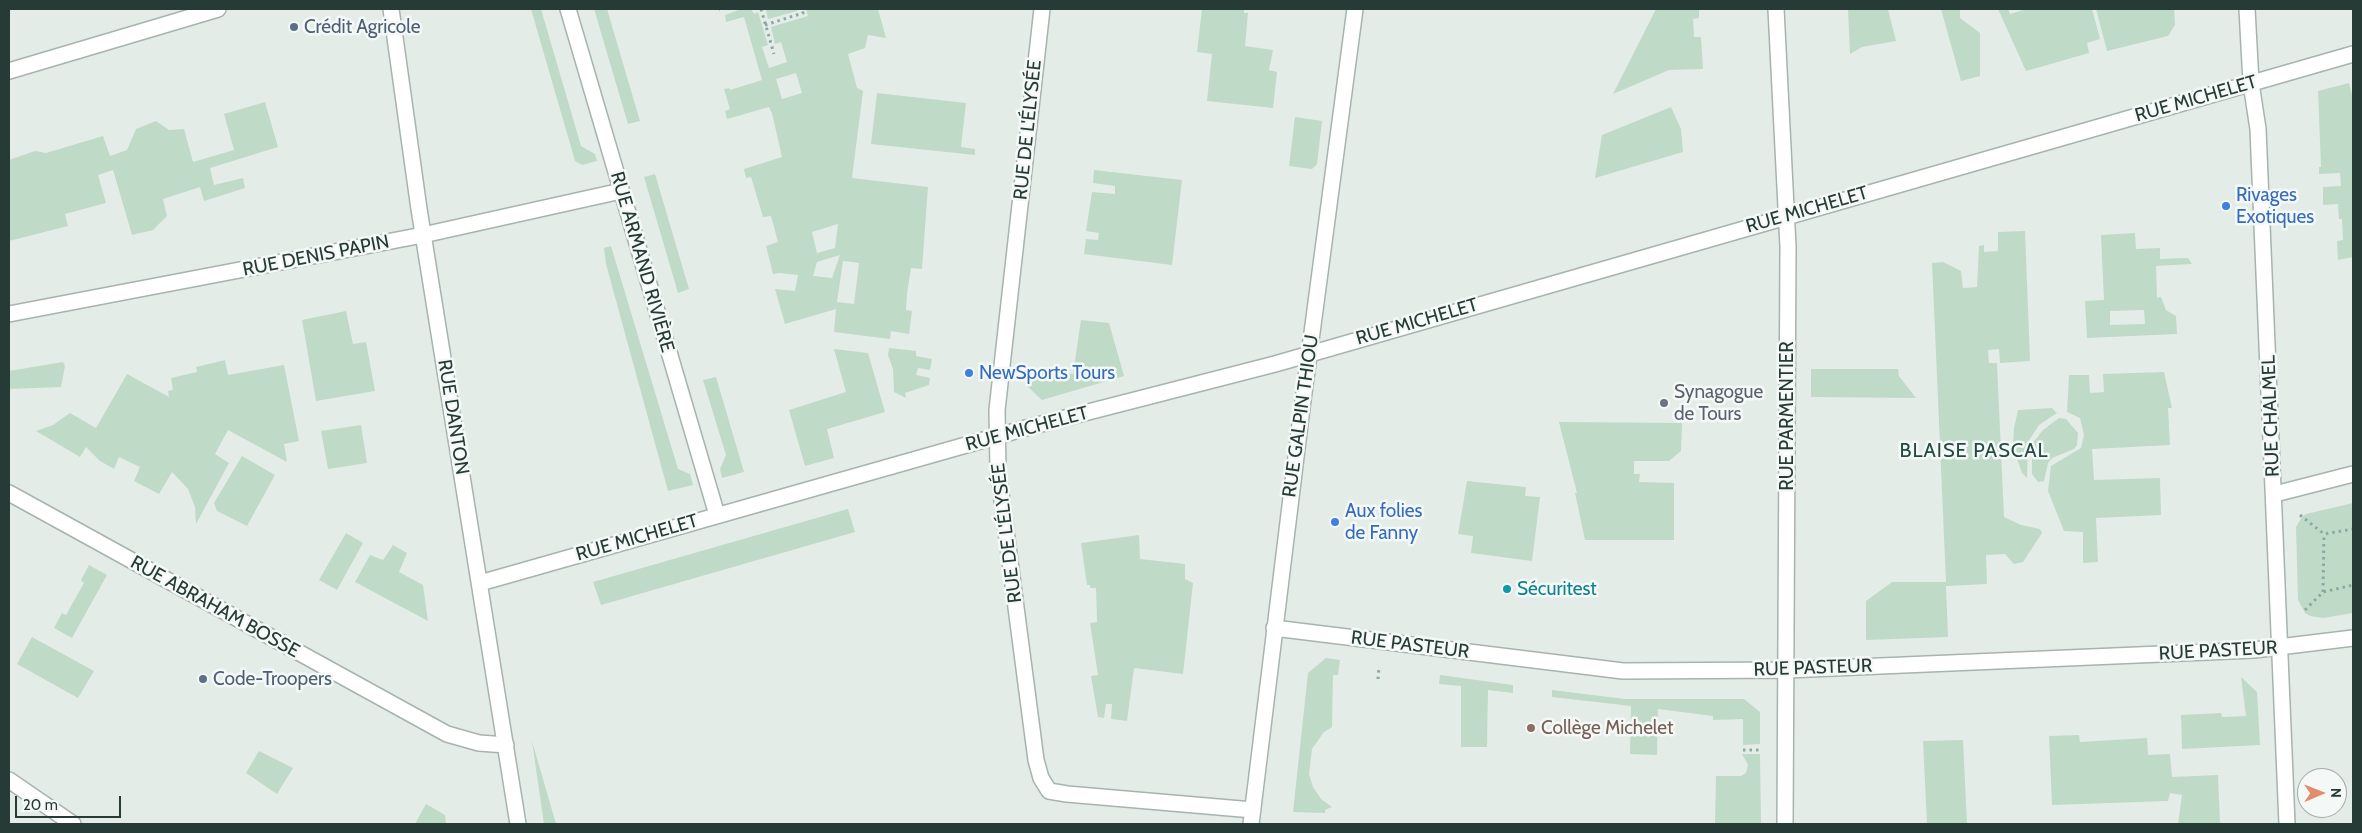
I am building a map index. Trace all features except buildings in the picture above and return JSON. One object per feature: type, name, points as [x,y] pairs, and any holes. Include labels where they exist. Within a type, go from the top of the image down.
[{"type":"street","points":[[9,71],[218,9]]},
{"type":"street","name":"RUE DANTON","points":[[391,9],[423,235],[518,824]]},
{"type":"street","name":"RUE ARMAND RIVIÈRE","points":[[568,9],[717,515]]},
{"type":"street","name":"RUE DE L'ÉLYSÉE","points":[[1042,9],[996,410],[998,470],[1036,760],[1041,778],[1048,791],[1252,817]]},
{"type":"street","name":"RUE GALPIN THIOU","points":[[1252,817],[1274,628],[1354,9]]},
{"type":"street","name":"RUE PARMENTIER","points":[[1776,9],[1787,215],[1785,824]]},
{"type":"street","name":"RUE CHALMEL","points":[[2247,9],[2250,83],[2258,129],[2280,605],[2279,648],[2287,824]]},
{"type":"street","name":"RUE MICHELET","points":[[480,584],[717,515],[1309,353],[2353,54]]},
{"type":"street","name":"RUE DENIS PAPIN","points":[[9,314],[423,235],[621,191]]},
{"type":"street","points":[[2275,494],[2353,474]]},
{"type":"street","name":"RUE ABRAHAM BOSSE","points":[[9,493],[447,734],[479,743],[506,745]]},
{"type":"street","name":"RUE PASTEUR","points":[[1274,628],[1623,671],[1787,670],[2279,648],[2353,638]]},
{"type":"street","points":[[9,780],[73,824]]},
{"type":"path","points":[[761,9],[774,54]]},
{"type":"path","points":[[765,25],[804,14],[802,9]]},
{"type":"path","points":[[2295,513],[2324,534],[2353,529]]},
{"type":"path","points":[[2323,592],[2324,534]]},
{"type":"path","points":[[2299,616],[2323,592],[2353,585]]},
{"type":"path","points":[[1378,679],[1379,661]]},
{"type":"path","points":[[1743,750],[1764,750]]},
{"type":"green space","points":[[531,9],[541,9],[581,146],[595,154],[597,161],[582,165],[575,161]]},
{"type":"green space","points":[[594,9],[607,9],[640,121],[628,124]]},
{"type":"green space","points":[[741,9],[751,9],[754,14],[758,12],[768,45],[762,47],[769,68],[787,62],[781,42],[775,44],[771,27],[808,16],[806,9],[878,9],[886,38],[868,35],[865,48],[848,54],[857,88],[863,91],[852,178],[928,187],[922,269],[911,268],[907,293],[906,310],[912,311],[909,334],[891,331],[890,339],[834,332],[836,309],[785,324],[775,289],[795,291],[798,275],[773,274],[766,246],[778,242],[771,216],[763,217],[751,177],[746,178],[744,169],[782,157],[769,107],[727,119],[725,111],[730,109],[724,89],[729,88],[730,90],[762,80],[744,17],[726,22],[725,15]],"holes":[[[796,73],[802,93],[782,99],[776,79]],[[838,224],[835,248],[817,253],[812,232]],[[840,255],[832,278],[813,276],[817,262]],[[843,261],[859,263],[854,304],[837,302]]]},
{"type":"green space","points":[[796,9],[797,11],[768,19],[766,10]]},
{"type":"green space","points":[[1202,9],[1244,9],[1244,13],[1248,13],[1245,46],[1273,50],[1269,70],[1277,72],[1273,108],[1207,101],[1212,54],[1197,52]]},
{"type":"green space","points":[[1656,9],[1699,9],[1699,18],[1693,19],[1694,37],[1701,37],[1703,69],[1669,70],[1613,94]]},
{"type":"green space","points":[[1848,9],[1888,9],[1896,41],[1862,47],[1850,54]]},
{"type":"green space","points":[[1941,9],[1960,9],[1960,18],[1980,33],[1980,76],[1961,81]]},
{"type":"green space","points":[[1998,9],[2008,9],[2010,14],[2027,9],[2092,9],[2100,39],[2087,43],[2089,53],[2026,71]]},
{"type":"green space","points":[[2096,9],[2174,9],[2175,25],[2168,36],[2107,51]]},
{"type":"green space","points":[[2349,83],[2353,99],[2353,257],[2338,260],[2337,241],[2343,240],[2342,219],[2339,219],[2338,204],[2323,205],[2323,187],[2341,186],[2340,173],[2319,174],[2319,167],[2321,167],[2318,91]]},
{"type":"green space","points":[[877,93],[966,103],[961,147],[975,149],[975,155],[871,144]]},
{"type":"green space","points":[[265,102],[278,147],[210,168],[214,185],[243,178],[245,188],[204,201],[200,187],[163,199],[167,216],[153,230],[132,235],[113,170],[98,175],[106,203],[65,214],[68,226],[9,241],[9,160],[35,151],[46,153],[103,136],[110,156],[127,150],[136,129],[156,121],[169,130],[184,129],[193,162],[234,150],[224,114]]},
{"type":"green space","points":[[1671,107],[1681,129],[1683,152],[1595,178],[1602,135]]},
{"type":"green space","points":[[1295,117],[1322,121],[1317,164],[1312,169],[1289,166]]},
{"type":"green space","points":[[1094,170],[1182,180],[1172,265],[1084,254],[1086,239],[1098,240],[1099,233],[1086,231],[1092,192],[1115,194],[1115,186],[1093,183]]},
{"type":"green space","points":[[655,174],[689,289],[678,293],[644,177]]},
{"type":"green space","points":[[2025,231],[2030,361],[2000,363],[1999,349],[1988,350],[1989,363],[1997,363],[2004,517],[2021,525],[2040,529],[2042,533],[2023,562],[2014,564],[2005,554],[1986,555],[1987,584],[1946,586],[1948,637],[1866,640],[1866,601],[1892,582],[1946,582],[1932,263],[1943,262],[1961,271],[1963,288],[1977,287],[1979,246],[1984,245],[1984,252],[1998,251],[1998,232]]},
{"type":"green space","points":[[2135,233],[2136,249],[2160,248],[2160,259],[2188,258],[2192,264],[2156,266],[2157,298],[2161,297],[2166,310],[2176,316],[2177,334],[2087,338],[2085,301],[2104,300],[2101,235]],"holes":[[[2144,310],[2145,324],[2110,325],[2110,311]]]},
{"type":"green space","points":[[611,246],[678,469],[690,474],[693,485],[668,491],[606,264],[604,248]]},
{"type":"green space","points":[[346,311],[353,344],[366,342],[375,391],[316,401],[302,320]]},
{"type":"green space","points":[[1081,320],[1109,323],[1124,376],[1042,400],[1026,385],[1028,368],[1073,374]]},
{"type":"green space","points":[[889,348],[916,351],[916,356],[932,359],[930,370],[918,368],[916,375],[930,378],[929,385],[905,393],[906,398],[894,392],[893,369],[888,355]]},
{"type":"green space","points":[[834,349],[868,353],[885,412],[827,429],[834,458],[805,466],[789,410],[846,392]]},
{"type":"green space","points":[[225,360],[228,375],[284,365],[299,441],[284,444],[287,462],[228,430],[215,454],[229,463],[196,524],[195,507],[188,489],[172,472],[159,494],[134,481],[140,467],[119,457],[114,469],[100,461],[86,447],[80,457],[36,431],[53,425],[70,413],[96,428],[127,374],[169,397],[168,391],[173,390],[171,378],[197,372],[196,367]]},
{"type":"green space","points":[[63,362],[65,366],[61,387],[9,389],[9,371]]},
{"type":"green space","points":[[1811,369],[1898,369],[1899,376],[1916,398],[1811,397]]},
{"type":"green space","points":[[2164,372],[2172,408],[2168,408],[2170,445],[2092,449],[2094,480],[2160,478],[2161,515],[2096,518],[2098,562],[2083,563],[2083,532],[2064,531],[2048,491],[2051,466],[2081,448],[2084,435],[2080,418],[2067,412],[2069,375],[2089,375],[2090,393],[2104,392],[2103,374]]},
{"type":"green space","points":[[716,377],[744,472],[722,478],[720,469],[726,455],[703,380]]},
{"type":"green space","points":[[2052,408],[2057,413],[2039,425],[2028,442],[2027,478],[2022,473],[2013,447],[2014,428],[2018,410]]},
{"type":"green space","points":[[2059,418],[2066,419],[2078,433],[2077,445],[2074,449],[2052,458],[2048,463],[2044,481],[2038,482],[2032,474],[2032,444],[2043,430]]},
{"type":"green space","points":[[1559,422],[1682,423],[1681,451],[1669,461],[1634,461],[1634,474],[1640,474],[1639,482],[1674,483],[1674,540],[1585,540],[1575,493],[1577,493]]},
{"type":"green space","points":[[361,425],[367,463],[328,469],[321,431]]},
{"type":"green space","points":[[242,456],[275,475],[247,526],[217,511],[214,503]]},
{"type":"green space","points":[[1467,481],[1526,487],[1525,496],[1540,497],[1532,561],[1471,553],[1473,536],[1458,534]]},
{"type":"green space","points":[[2353,503],[2353,613],[2323,618],[2310,616],[2305,613],[2298,600],[2296,527],[2306,514]]},
{"type":"green space","points":[[848,509],[855,532],[601,605],[593,582]]},
{"type":"green space","points":[[346,533],[363,543],[337,590],[319,580]]},
{"type":"green space","points":[[1139,535],[1140,559],[1185,564],[1185,579],[1193,583],[1183,674],[1134,668],[1127,721],[1111,719],[1112,704],[1106,704],[1104,718],[1098,717],[1091,676],[1098,675],[1090,623],[1097,622],[1096,588],[1090,588],[1090,585],[1087,585],[1081,543]]},
{"type":"green space","points":[[393,545],[407,553],[399,572],[423,585],[428,621],[355,582],[370,555],[383,560]]},
{"type":"green space","points":[[89,565],[107,575],[72,638],[54,628],[62,613],[66,615],[84,583],[81,580]]},
{"type":"green space","points":[[32,637],[94,671],[78,698],[17,664]]},
{"type":"green space","points":[[1326,658],[1340,660],[1338,675],[1333,675],[1332,727],[1324,732],[1312,749],[1309,774],[1313,787],[1321,799],[1332,807],[1325,810],[1325,813],[1293,812],[1308,673]]},
{"type":"green space","points":[[1440,675],[1513,685],[1513,693],[1488,690],[1487,747],[1461,747],[1461,686],[1439,684]]},
{"type":"green space","points":[[2241,677],[2257,692],[2260,745],[2182,749],[2181,715],[2221,713],[2222,717],[2246,716]]},
{"type":"green space","points":[[1552,690],[1625,699],[1744,699],[1760,712],[1760,744],[1743,745],[1743,719],[1713,720],[1713,716],[1658,709],[1657,755],[1630,754],[1631,706],[1552,697]]},
{"type":"green space","points":[[2079,735],[2080,742],[2147,738],[2148,755],[2170,754],[2172,777],[2218,775],[2220,824],[2178,824],[2182,795],[2170,793],[2168,801],[2052,805],[2049,736]]},
{"type":"green space","points":[[1963,740],[1967,824],[1927,824],[1923,741]]},
{"type":"green space","points":[[532,741],[556,824],[544,824]]},
{"type":"green space","points":[[259,751],[293,768],[277,794],[246,773]]},
{"type":"green space","points":[[1742,754],[1760,754],[1761,824],[1715,824],[1716,776],[1741,776],[1746,773],[1748,765]]},
{"type":"green space","points":[[426,804],[445,815],[446,824],[415,824]]},
{"type":"place","name":"Crédit Agricole","points":[[294,27]]},
{"type":"place","name":"Rivages Exotiques","points":[[2226,206]]},
{"type":"place","name":"NewSports Tours","points":[[969,373]]},
{"type":"place","name":"Synagogue de Tours","points":[[1664,403]]},
{"type":"place","name":"Aux folies de Fanny","points":[[1335,522]]},
{"type":"place","name":"Sécuritest","points":[[1507,589]]},
{"type":"place","name":"Code-Troopers","points":[[203,679]]},
{"type":"place","name":"Collège Michelet","points":[[1531,728]]},
{"type":"district","name":"BLAISE PASCAL","points":[[1974,451]]}]
